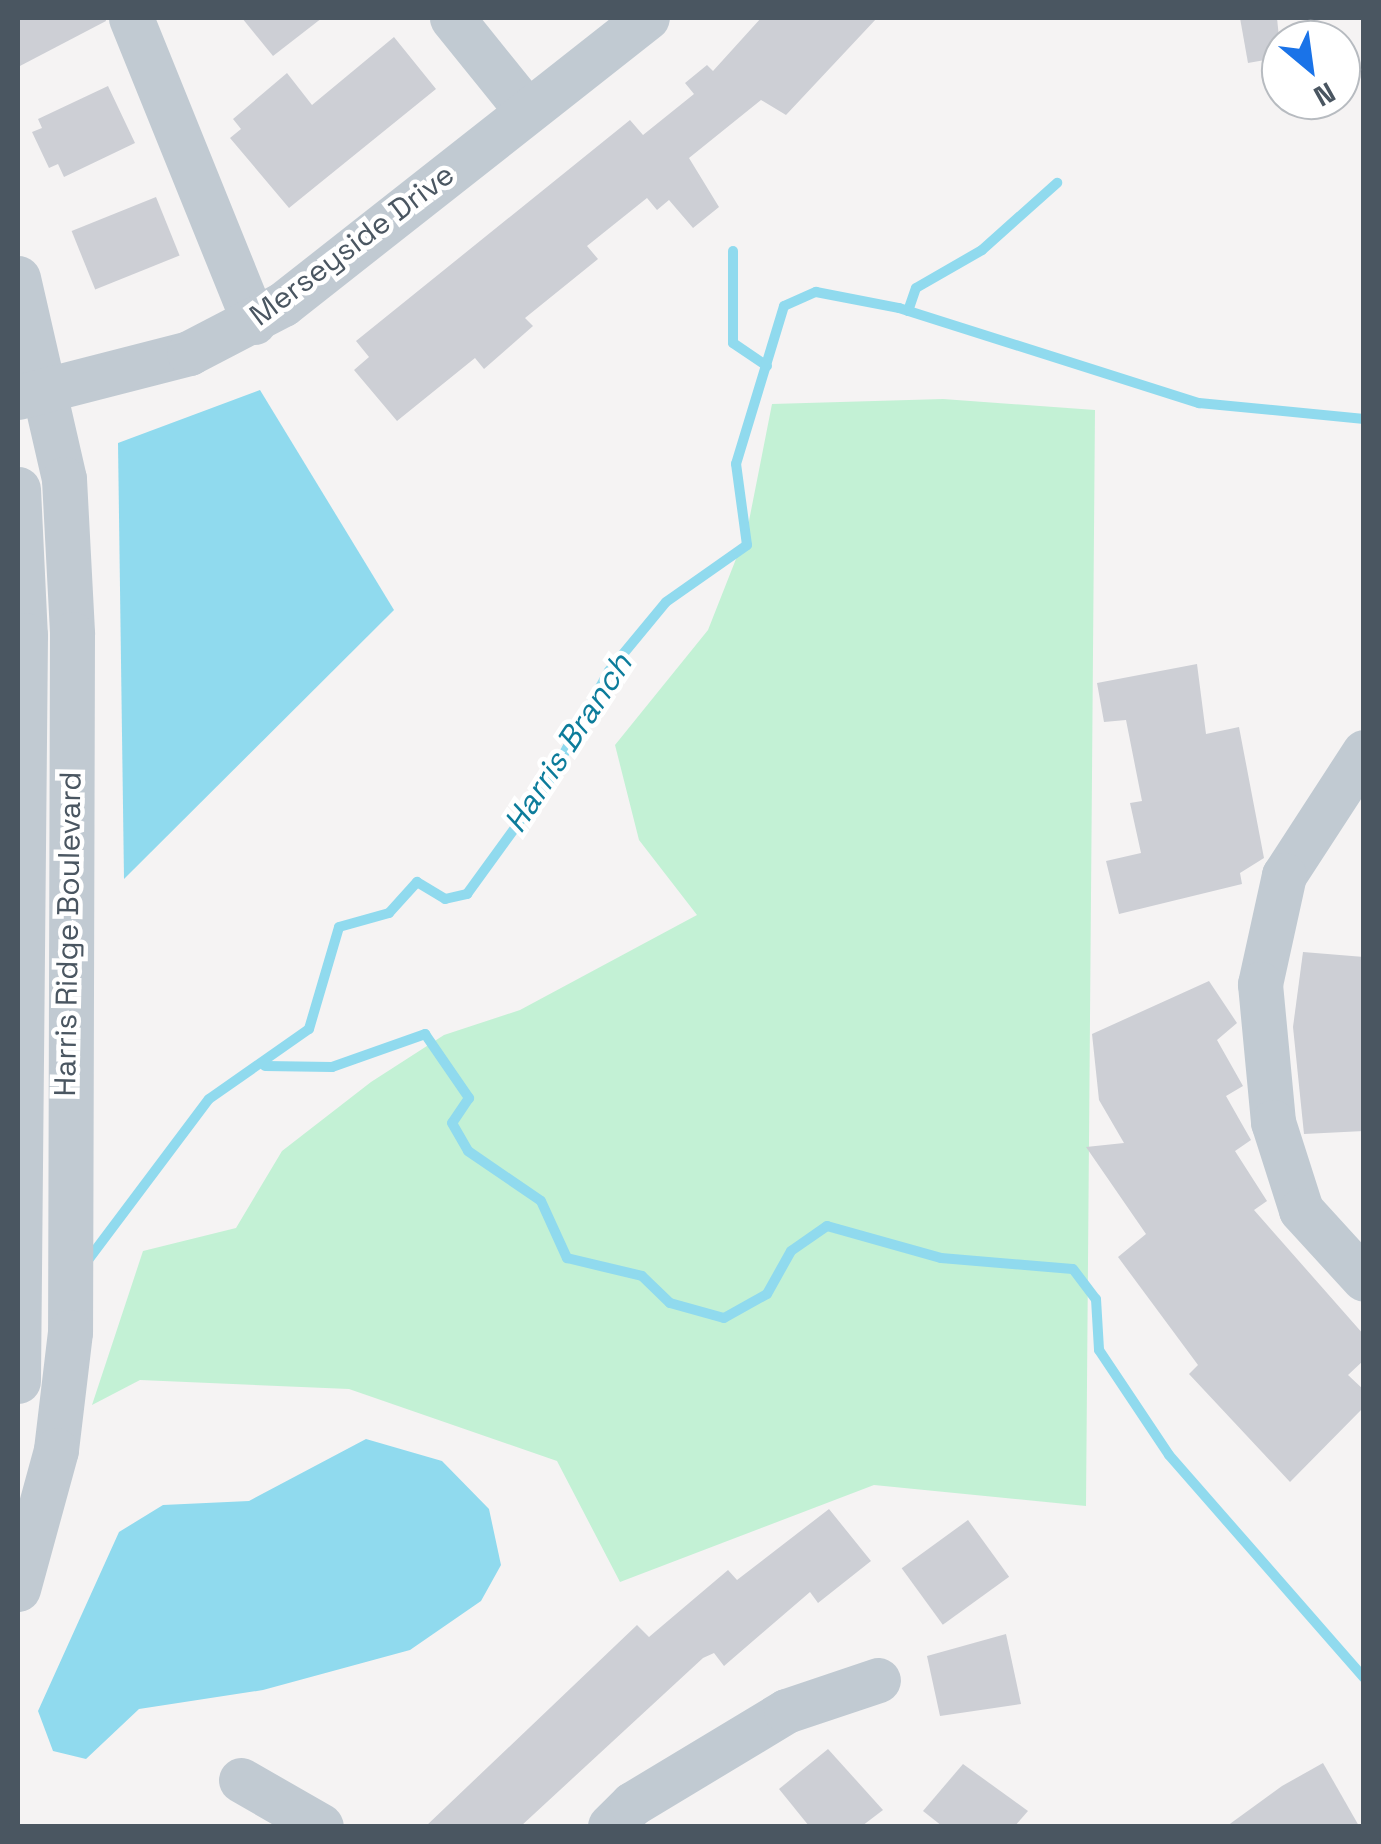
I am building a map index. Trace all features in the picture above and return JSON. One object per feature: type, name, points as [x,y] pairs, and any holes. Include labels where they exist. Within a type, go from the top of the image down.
[{"type":"street","points":[[131,18],[254,322]]},
{"type":"street","points":[[452,18],[527,111]]},
{"type":"street","name":"Merseyside Drive","points":[[33,393],[190,353],[254,322],[647,18]]},
{"type":"street","name":"Harris Ridge Boulevard","points":[[18,278],[72,634],[44,1120],[18,1381]]},
{"type":"street","name":"Harris Ridge Boulevard","points":[[18,489],[20,841],[64,1402],[18,1589]]},
{"type":"street","points":[[1358,1261],[1301,1210],[1272,1122],[1260,984],[1284,875],[1364,752]]},
{"type":"street","points":[[610,1826],[632,1804],[786,1711],[878,1680]]},
{"type":"street","points":[[241,1780],[320,1826]]},
{"type":"green space","points":[[943,399],[1095,410],[1086,1506],[874,1485],[620,1582],[557,1461],[349,1389],[140,1380],[92,1405],[143,1251],[236,1228],[282,1151],[371,1082],[444,1035],[520,1010],[697,915],[639,840],[615,745],[708,630],[747,531],[772,404]]},
{"type":"water","points":[[260,390],[394,610],[124,879],[118,443]]},
{"type":"water","points":[[366,1439],[442,1461],[489,1509],[501,1565],[481,1601],[410,1650],[263,1690],[139,1709],[86,1759],[53,1751],[38,1711],[119,1532],[163,1505],[249,1501]]},
{"type":"building","points":[[18,18],[105,18],[106,21],[18,67]]},
{"type":"building","points":[[242,18],[322,18],[273,56]]},
{"type":"building","points":[[761,18],[877,18],[786,115],[761,100],[689,158],[719,207],[693,228],[669,200],[657,210],[647,198],[587,246],[598,259],[525,318],[533,326],[484,369],[475,358],[397,421],[354,370],[369,357],[356,341],[630,120],[643,135],[694,94],[685,83],[707,65],[713,71]]},
{"type":"building","points":[[1240,18],[1277,18],[1261,20],[1261,61],[1248,63]]},
{"type":"building","points":[[394,37],[436,89],[289,208],[230,138],[241,129],[233,119],[287,73],[312,105]]},
{"type":"building","points":[[108,86],[135,143],[64,177],[58,164],[49,168],[32,132],[42,128],[38,119]]},
{"type":"building","points":[[156,197],[180,255],[95,290],[72,231]]},
{"type":"building","points":[[1197,664],[1206,734],[1239,727],[1264,858],[1240,873],[1242,884],[1119,914],[1106,861],[1141,853],[1130,803],[1142,801],[1126,720],[1104,722],[1097,683]]},
{"type":"building","points":[[1303,952],[1364,957],[1364,1131],[1304,1134],[1293,1027]]},
{"type":"building","points":[[1209,981],[1237,1023],[1217,1040],[1243,1086],[1226,1096],[1251,1140],[1235,1151],[1267,1201],[1254,1210],[1364,1335],[1364,1360],[1348,1375],[1364,1390],[1364,1407],[1290,1482],[1189,1374],[1198,1365],[1118,1257],[1146,1234],[1086,1147],[1124,1143],[1099,1100],[1092,1034]]},
{"type":"building","points":[[829,1509],[871,1561],[818,1603],[810,1592],[724,1666],[714,1653],[703,1658],[521,1826],[426,1826],[637,1625],[649,1637],[728,1570],[737,1580]]},
{"type":"building","points":[[968,1520],[1009,1577],[943,1625],[902,1568]]},
{"type":"building","points":[[1006,1634],[1021,1704],[940,1716],[927,1656]]},
{"type":"building","points":[[828,1749],[883,1810],[862,1826],[809,1826],[779,1789]]},
{"type":"building","points":[[1323,1763],[1359,1826],[1227,1826],[1282,1786]]},
{"type":"building","points":[[963,1764],[1028,1811],[1015,1826],[942,1826],[923,1811]]},
{"type":"waterway","points":[[908,311],[916,288],[982,250],[1057,183]]},
{"type":"waterway","points":[[733,251],[733,343],[767,366]]},
{"type":"waterway","name":"Harris Branch","points":[[85,1264],[209,1099],[309,1029],[339,927],[389,913],[417,882],[445,899],[467,894],[549,781],[609,671],[666,602],[747,545],[736,464],[784,306],[816,292],[899,308],[1199,403],[1364,419]]},
{"type":"waterway","points":[[265,1066],[332,1067],[425,1034],[469,1098],[452,1123],[468,1151],[541,1201],[567,1258],[642,1276],[670,1303],[724,1318],[767,1294],[791,1251],[827,1226],[941,1258],[1073,1269],[1096,1299],[1099,1350],[1169,1455],[1364,1678]]}]
